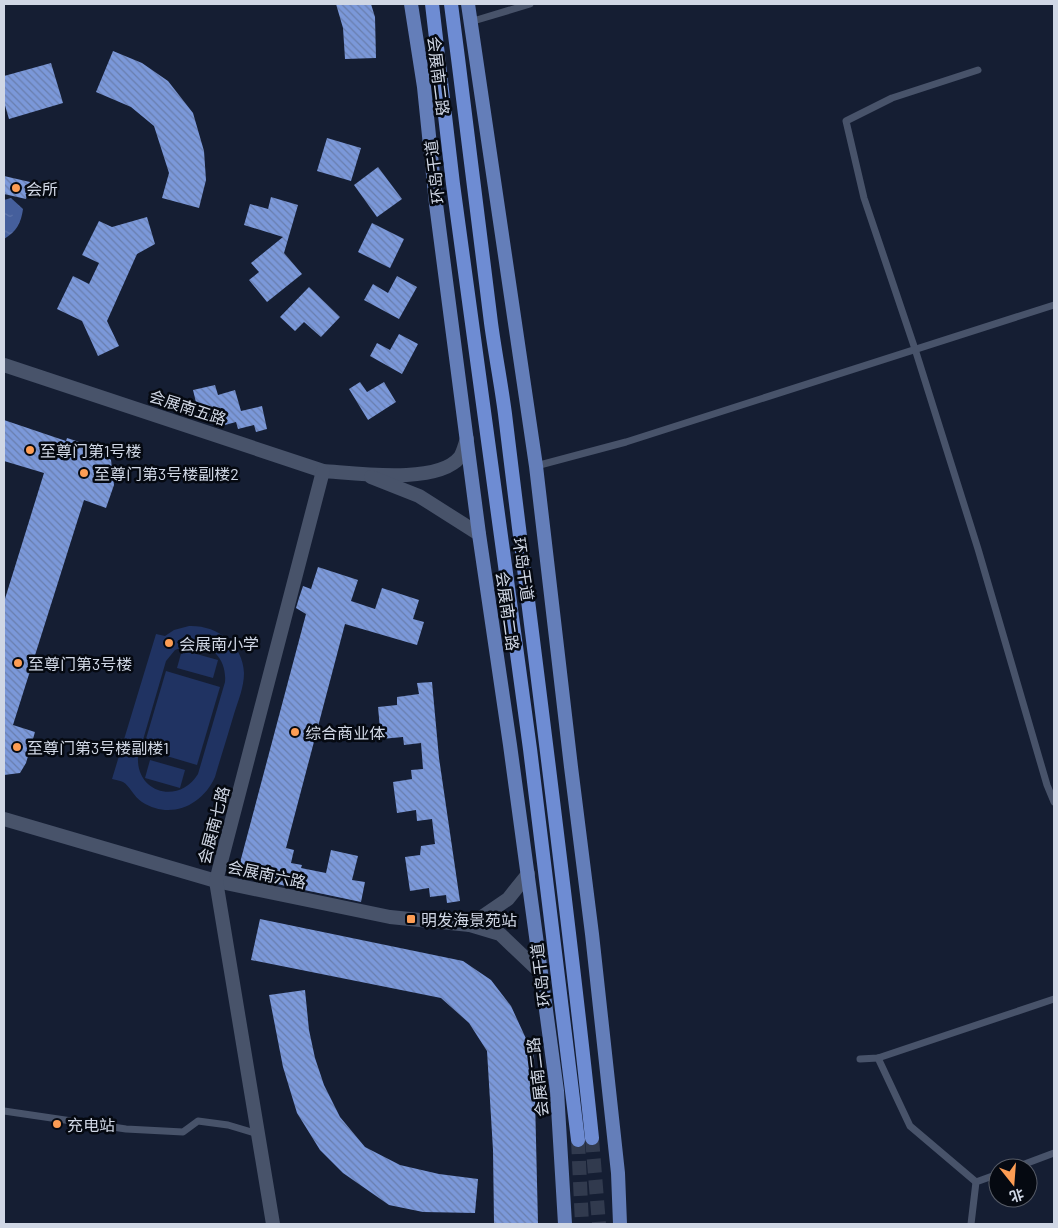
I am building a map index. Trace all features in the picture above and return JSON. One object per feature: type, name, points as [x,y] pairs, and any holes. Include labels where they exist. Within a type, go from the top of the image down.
[{"type":"highway","name":"环岛干道","points":[[432,4],[453,184],[585,1139],[575,970],[451,4]]},
{"type":"main road","name":"会展南二路","points":[[412,4],[479,534],[557,1091],[565,1224]]},
{"type":"main road","points":[[468,4],[536,466],[592,934],[618,1173],[620,1224]]},
{"type":"street","name":"会展南五路","points":[[4,365],[323,471],[364,474]]},
{"type":"street","points":[[364,474],[428,474],[447,467],[460,457],[467,439]]},
{"type":"street","name":"会展南七路","points":[[273,1224],[216,881],[323,471]]},
{"type":"street","points":[[364,474],[419,496],[479,534]]},
{"type":"street","name":"会展南六路","points":[[4,819],[216,881],[390,917],[470,925],[500,934],[541,973]]},
{"type":"street","points":[[470,925],[508,899],[528,874]]},
{"type":"lane","points":[[470,22],[530,4]]},
{"type":"lane","points":[[978,70],[892,98],[846,121],[864,198],[915,349],[978,550],[1047,785],[1054,802]]},
{"type":"lane","points":[[536,466],[626,442],[1054,305]]},
{"type":"lane","points":[[860,1058],[878,1058],[1054,999]]},
{"type":"lane","points":[[878,1058],[910,1126],[976,1182]]},
{"type":"lane","points":[[4,1111],[126,1129],[183,1132],[198,1122],[228,1125],[258,1134]]},
{"type":"lane","points":[[1038,1159],[1054,1153]]},
{"type":"lane","points":[[976,1182],[988,1178]]},
{"type":"lane","points":[[971,1224],[976,1182]]},
{"type":"shaded area","points":[[189,626],[199,627],[209,629],[227,638],[239,653],[244,678],[215,777],[209,787],[202,796],[184,807],[174,810],[163,810],[142,802],[125,784],[112,779],[156,634],[165,636],[174,630]],"holes":[[[190,644],[198,644],[211,650],[221,660],[225,682],[198,774],[190,784],[180,789],[170,792],[160,791],[144,779],[139,769],[138,757],[166,661],[175,650]]]},
{"type":"shaded area","points":[[182,650],[218,660],[213,678],[177,668]]},
{"type":"shaded area","points":[[166,671],[220,687],[197,765],[143,749]]},
{"type":"shaded area","points":[[150,760],[185,770],[180,788],[145,778]]},
{"type":"water","points":[[11,198],[23,209],[18,226],[4,239],[4,200]]},
{"type":"building","points":[[336,4],[371,4],[375,17],[376,58],[345,59],[343,28]]},
{"type":"building","points":[[113,51],[142,63],[168,81],[193,113],[204,151],[206,180],[199,208],[162,198],[169,173],[154,126],[131,107],[96,92]]},
{"type":"building","points":[[51,63],[63,103],[9,119],[4,102],[4,76]]},
{"type":"building","points":[[327,138],[361,148],[351,181],[317,171]]},
{"type":"building","points":[[378,167],[402,199],[377,217],[354,185]]},
{"type":"building","name":"会所","points":[[4,176],[30,182],[26,199],[4,194]]},
{"type":"building","points":[[271,197],[298,205],[284,253],[302,274],[267,302],[249,280],[259,272],[251,263],[283,237],[244,225],[250,204],[268,209]]},
{"type":"building","points":[[147,217],[155,244],[137,254],[107,321],[119,346],[98,356],[82,321],[57,309],[73,276],[89,284],[99,263],[82,255],[99,221],[112,227]]},
{"type":"building","points":[[372,223],[404,239],[390,268],[358,252]]},
{"type":"building","points":[[397,276],[417,287],[399,319],[364,300],[373,284],[388,293]]},
{"type":"building","points":[[309,287],[340,317],[321,337],[304,322],[295,331],[280,317]]},
{"type":"building","points":[[399,334],[418,344],[402,374],[370,356],[377,343],[390,350]]},
{"type":"building","points":[[360,382],[367,392],[384,382],[396,402],[368,420],[349,389]]},
{"type":"building","points":[[215,385],[218,395],[235,390],[241,411],[262,406],[267,429],[256,432],[254,425],[238,429],[236,422],[221,426],[218,415],[200,419],[193,390]]},
{"type":"building","points":[[4,420],[66,441],[67,438],[101,449],[111,460],[114,485],[106,508],[84,500],[13,725],[35,732],[26,763],[20,773],[4,775],[4,602],[44,473],[4,461]]},
{"type":"building","points":[[318,567],[358,580],[351,601],[375,609],[382,588],[419,600],[413,619],[424,622],[417,645],[345,624],[286,848],[294,850],[291,863],[302,865],[301,868],[326,873],[331,850],[358,856],[352,880],[365,882],[361,902],[237,874],[306,614],[296,608],[303,586],[311,589]]},
{"type":"building","points":[[432,682],[439,758],[460,901],[447,903],[446,895],[430,897],[429,888],[410,891],[405,857],[420,855],[421,846],[435,844],[432,819],[417,821],[416,810],[397,813],[393,782],[412,779],[411,770],[423,769],[421,743],[404,745],[403,737],[381,739],[378,707],[397,705],[397,697],[419,694],[417,683]]},
{"type":"building","points":[[260,919],[463,961],[491,980],[511,1006],[534,1056],[538,1224],[494,1224],[493,1150],[487,1051],[469,1023],[441,998],[251,960]]},
{"type":"building","points":[[305,990],[309,1030],[315,1058],[324,1085],[340,1117],[365,1147],[400,1165],[439,1174],[478,1179],[475,1213],[423,1212],[389,1205],[343,1173],[320,1150],[297,1113],[283,1067],[269,995]]},
{"type":"tunnel","points":[[592,1138],[599,1224]]},
{"type":"tunnel","points":[[578,1140],[582,1224]]},
{"type":"place","name":"会所","points":[[16,188]]},
{"type":"place","name":"至尊门第1号楼","points":[[30,450]]},
{"type":"place","name":"至尊门第3号楼副楼2","points":[[84,473]]},
{"type":"place","name":"会展南小学","points":[[169,643]]},
{"type":"place","name":"至尊门第3号楼","points":[[18,663]]},
{"type":"place","name":"综合商业体","points":[[295,732]]},
{"type":"place","name":"至尊门第3号楼副楼1","points":[[17,747]]},
{"type":"place","name":"明发海景苑站","points":[[411,919]]},
{"type":"place","name":"充电站","points":[[57,1124]]}]
